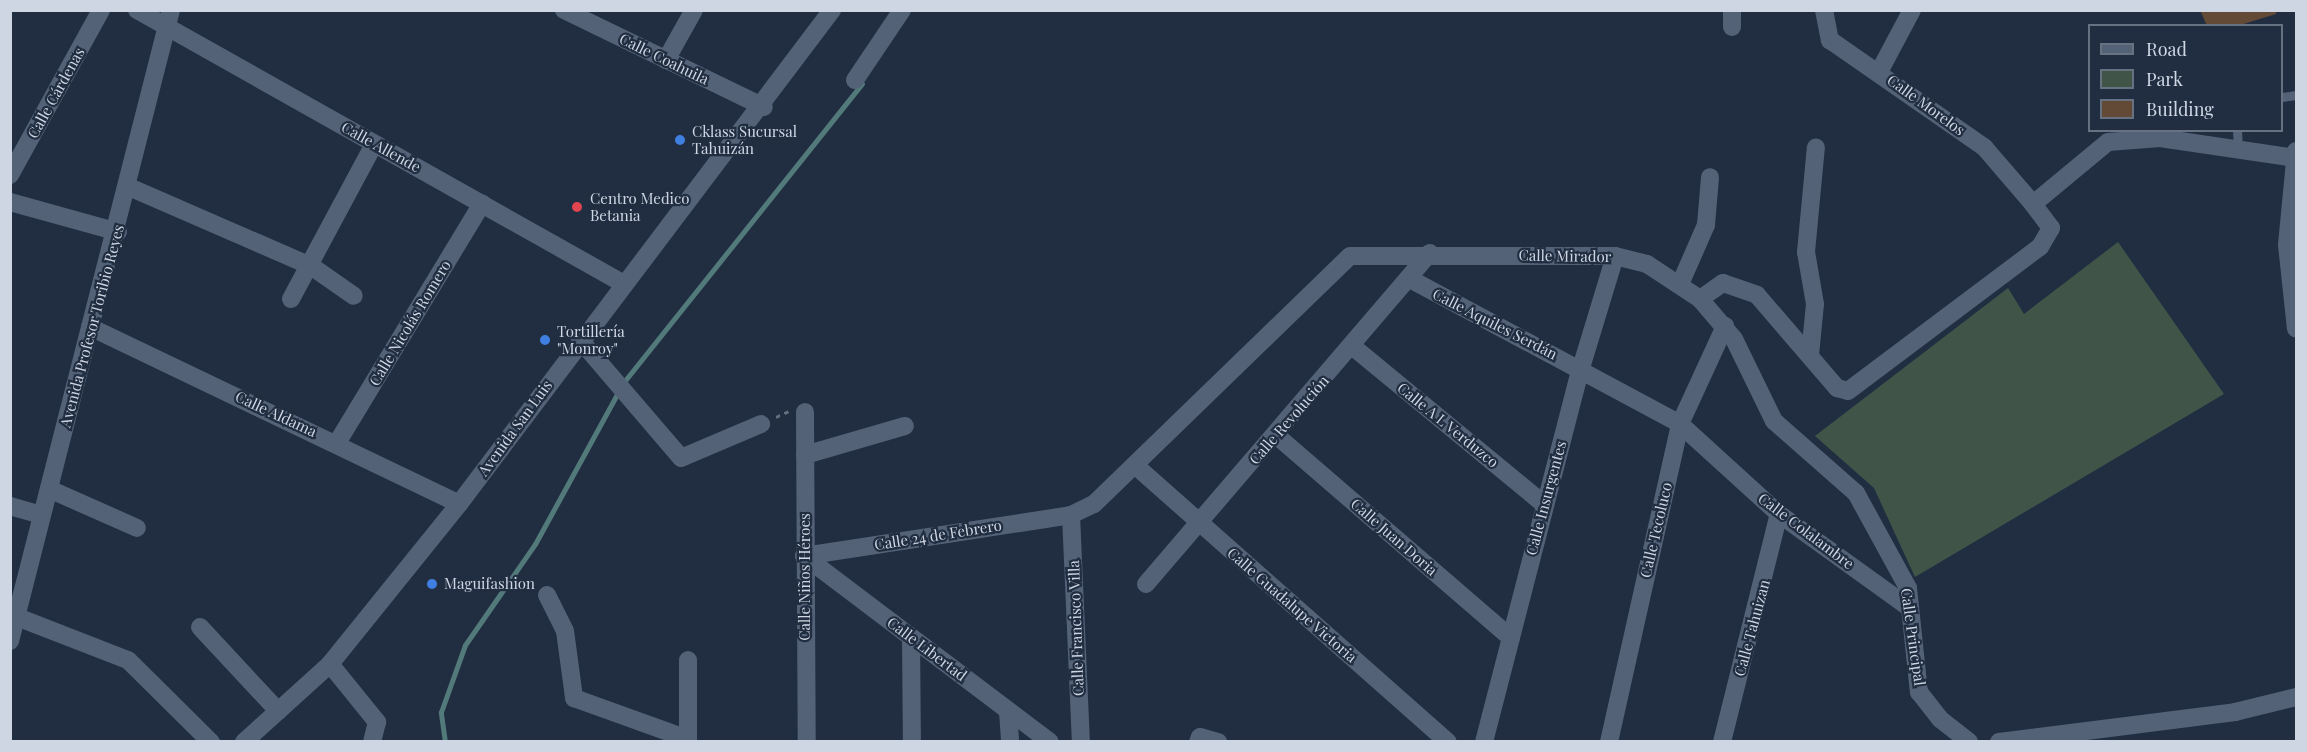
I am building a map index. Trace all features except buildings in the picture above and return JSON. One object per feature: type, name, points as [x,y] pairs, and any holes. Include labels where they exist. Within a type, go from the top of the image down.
[{"type":"street","name":"Calle Cárdenas","points":[[10,176],[100,10]]},
{"type":"street","name":"Calle Allende","points":[[137,10],[169,19],[374,144],[624,285]]},
{"type":"street","name":"Calle Coahuila","points":[[564,10],[764,107]]},
{"type":"street","points":[[666,60],[694,10]]},
{"type":"street","name":"Avenida San Luis","points":[[244,741],[330,664],[459,504],[580,340],[764,107],[832,10]]},
{"type":"street","points":[[855,80],[902,10]]},
{"type":"street","name":"Calle Morelos","points":[[1810,356],[1837,388],[1848,391],[2040,247],[2051,228],[1984,147],[1830,40],[1824,10]]},
{"type":"street","points":[[1879,72],[1911,10]]},
{"type":"street","name":"Avenida Profesor Toribio Reyes","points":[[10,641],[90,327],[118,232],[169,19]]},
{"type":"street","points":[[2033,204],[2108,142],[2160,138],[2238,150],[2296,155],[2287,245],[2296,329]]},
{"type":"street","points":[[291,299],[311,266],[374,144]]},
{"type":"street","points":[[1810,356],[1815,304],[1806,252],[1816,147]]},
{"type":"street","points":[[1681,282],[1706,225],[1710,177]]},
{"type":"street","points":[[129,187],[311,266],[354,297]]},
{"type":"street","points":[[10,202],[118,232]]},
{"type":"street","name":"Calle Nicolás Romero","points":[[338,443],[482,204]]},
{"type":"street","name":"Calle Mirador","points":[[1350,256],[1430,253],[1615,256],[1647,264],[1681,282],[1700,298],[1725,326],[1774,421],[1826,466]]},
{"type":"street","name":"Calle Revolución","points":[[1146,584],[1277,436],[1430,253]]},
{"type":"street","name":"Calle 24 de Febrero","points":[[804,556],[1071,515],[1094,504],[1137,467],[1350,256]]},
{"type":"street","name":"Calle Insurgentes","points":[[1484,741],[1544,504],[1581,368],[1615,256]]},
{"type":"street","name":"Calle Aquiles Serdán","points":[[1410,279],[1581,368],[1680,424]]},
{"type":"street","points":[[1700,298],[1723,283],[1757,295],[1810,356]]},
{"type":"street","name":"Calle Tecoluco","points":[[1609,741],[1680,424],[1725,326]]},
{"type":"street","name":"Calle Aldama","points":[[90,327],[338,443],[459,504]]},
{"type":"street","points":[[580,340],[681,458],[761,424]]},
{"type":"street","name":"Calle A L Verduzco","points":[[1352,346],[1544,504]]},
{"type":"street","name":"Calle Niños Héroes","points":[[805,412],[804,556],[807,741]]},
{"type":"street","name":"Calle Colalambre","points":[[1680,424],[1779,514],[1910,608]]},
{"type":"street","points":[[805,454],[905,426]]},
{"type":"street","name":"Calle Juan Doria","points":[[1277,436],[1511,638]]},
{"type":"street","name":"Calle Principal","points":[[1826,466],[1856,493],[1908,588],[1919,692],[1940,719],[1969,741]]},
{"type":"street","name":"Calle Guadalupe Victoria","points":[[1137,467],[1198,524],[1448,741]]},
{"type":"street","points":[[49,489],[137,528]]},
{"type":"street","points":[[10,506],[42,514]]},
{"type":"street","name":"Calle Tahuizan","points":[[1722,741],[1779,514]]},
{"type":"street","name":"Calle Francisco Villa","points":[[1071,515],[1081,741]]},
{"type":"street","name":"Calle Libertad","points":[[804,556],[1050,741]]},
{"type":"street","points":[[547,595],[565,631],[574,698],[688,740],[688,660]]},
{"type":"street","points":[[17,617],[128,660],[211,741]]},
{"type":"street","points":[[200,627],[278,711]]},
{"type":"street","points":[[911,637],[912,741]]},
{"type":"street","points":[[330,664],[377,722],[372,741]]},
{"type":"street","points":[[1999,741],[2235,712],[2296,697]]},
{"type":"street","points":[[1008,711],[1010,741]]},
{"type":"lane","points":[[2237,132],[2238,150]]},
{"type":"path","points":[[761,424],[795,408],[805,412]]},
{"type":"green space","points":[[2118,242],[2224,394],[1915,577],[1874,488],[1815,436],[2008,288],[2024,314]]},
{"type":"waterway","points":[[445,742],[441,712],[465,645],[535,544],[623,383],[862,84]]},
{"type":"place","name":"Cklass Sucursal Tahuizán","points":[[680,140]]},
{"type":"place","name":"Centro Medico Betania","points":[[577,207]]},
{"type":"place","name":"Tortillería \"Monroy\"","points":[[545,340]]},
{"type":"place","name":"Maguifashion","points":[[432,584]]}]
